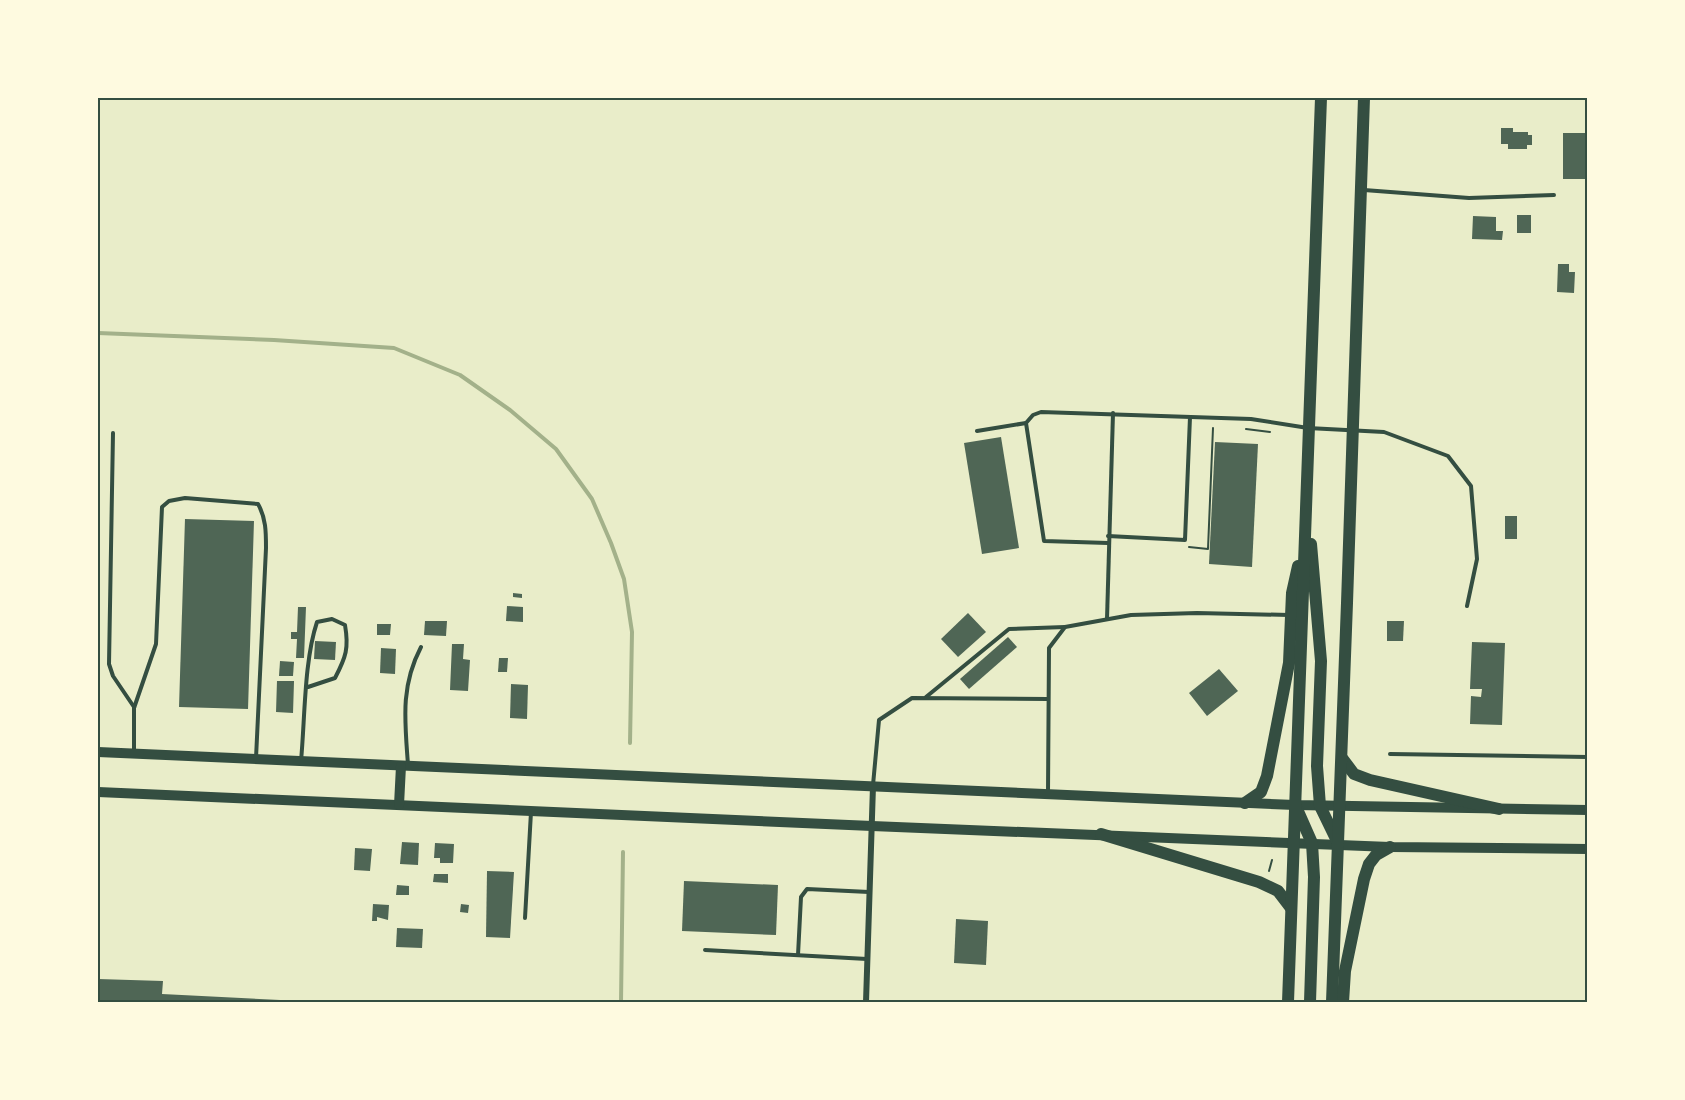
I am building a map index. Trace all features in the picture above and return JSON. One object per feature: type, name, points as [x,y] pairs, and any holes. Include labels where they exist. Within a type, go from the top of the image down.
[{"type":"main road","points":[[1288,1002],[1295,805],[1296,616],[1292,593],[1304,541],[1321,98]]},
{"type":"main road","points":[[1332,1002],[1364,98]]},
{"type":"main road","points":[[1306,495],[1321,661],[1317,766],[1320,806],[1338,844]]},
{"type":"main road","points":[[1245,803],[1261,792],[1266,776],[1296,616]]},
{"type":"main road","points":[[98,752],[1340,807],[1587,810]]},
{"type":"main road","points":[[1342,758],[1354,774],[1370,780],[1499,809]]},
{"type":"main road","points":[[399,805],[404,766]]},
{"type":"main road","points":[[98,792],[1390,847],[1587,849]]},
{"type":"main road","points":[[1295,805],[1312,843],[1314,877],[1310,1002]]},
{"type":"main road","points":[[1101,834],[1259,882],[1278,891],[1291,908]]},
{"type":"main road","points":[[1343,1002],[1345,971],[1364,879],[1369,864],[1376,855],[1390,847]]},
{"type":"street","points":[[866,1002],[873,786]]},
{"type":"lane","points":[[1361,189],[1469,198],[1554,195]]},
{"type":"lane","points":[[977,431],[1026,423],[1033,415],[1041,412],[1251,419],[1308,428],[1384,432],[1448,456],[1471,486],[1477,559],[1467,606]]},
{"type":"lane","points":[[1107,619],[1113,413]]},
{"type":"lane","points":[[1108,536],[1185,540],[1190,417]]},
{"type":"lane","points":[[1026,423],[1044,540],[1108,543]]},
{"type":"lane","points":[[112,433],[109,664],[113,676],[134,708]]},
{"type":"lane","points":[[134,754],[134,708],[156,644],[162,507],[169,501],[185,498],[258,504],[266,525],[256,759]]},
{"type":"lane","points":[[925,698],[1009,629],[1065,627],[1131,615],[1197,613],[1296,616]]},
{"type":"lane","points":[[301,761],[312,639],[317,622],[332,618],[345,625],[348,643],[344,661],[335,678],[308,687]]},
{"type":"lane","points":[[1048,794],[1049,648],[1065,627]]},
{"type":"lane","points":[[404,766],[406,687],[412,665],[421,648]]},
{"type":"lane","points":[[873,786],[879,720],[912,698],[1048,699]]},
{"type":"lane","points":[[1390,754],[1587,757]]},
{"type":"lane","points":[[525,918],[531,811]]},
{"type":"lane","points":[[798,955],[801,897],[807,889],[870,892]]},
{"type":"lane","points":[[705,950],[867,959]]},
{"type":"path","points":[[1185,540],[1189,549],[1208,549],[1213,428]]},
{"type":"path","points":[[1236,429],[1271,432]]},
{"type":"path","points":[[1268,875],[1272,860]]},
{"type":"path","points":[[1270,869],[1275,869]]},
{"type":"building","points":[[1501,128],[1513,128],[1513,132],[1528,132],[1528,135],[1532,135],[1532,145],[1527,145],[1527,149],[1508,149],[1508,144],[1501,144]]},
{"type":"building","points":[[1563,133],[1588,133],[1588,179],[1563,179]]},
{"type":"building","points":[[1517,215],[1531,215],[1531,233],[1517,233]]},
{"type":"building","points":[[1473,216],[1496,217],[1496,231],[1503,231],[1502,240],[1472,239]]},
{"type":"building","points":[[1558,264],[1569,264],[1569,272],[1575,272],[1574,293],[1557,292]]},
{"type":"building","points":[[1001,437],[1019,548],[982,554],[964,443]]},
{"type":"building","points":[[1215,442],[1258,444],[1252,567],[1209,564]]},
{"type":"building","points":[[1505,516],[1517,516],[1517,539],[1505,539]]},
{"type":"building","points":[[185,519],[254,521],[248,709],[179,707]]},
{"type":"building","points":[[513,593],[522,594],[522,598],[513,597]]},
{"type":"building","points":[[507,606],[523,607],[523,622],[506,621]]},
{"type":"building","points":[[298,607],[306,607],[304,658],[296,658],[297,639],[291,639],[291,632],[297,632]]},
{"type":"building","points":[[968,613],[986,632],[958,657],[941,639]]},
{"type":"building","points":[[425,621],[447,621],[446,636],[424,635]]},
{"type":"building","points":[[1387,621],[1404,621],[1403,641],[1387,641]]},
{"type":"building","points":[[377,624],[391,624],[390,635],[377,635]]},
{"type":"building","points":[[1008,637],[1017,647],[969,689],[960,679]]},
{"type":"building","points":[[315,641],[336,642],[335,660],[314,659]]},
{"type":"building","points":[[1472,642],[1505,643],[1502,725],[1470,724],[1471,696],[1481,697],[1482,689],[1470,689]]},
{"type":"building","points":[[452,644],[464,644],[463,659],[470,660],[468,691],[450,690]]},
{"type":"building","points":[[381,648],[396,649],[395,674],[380,673]]},
{"type":"building","points":[[499,658],[508,658],[507,672],[498,672]]},
{"type":"building","points":[[280,661],[294,662],[293,676],[279,676]]},
{"type":"building","points":[[1219,669],[1238,691],[1207,716],[1189,693]]},
{"type":"building","points":[[277,681],[294,681],[293,713],[276,712]]},
{"type":"building","points":[[511,684],[528,685],[527,719],[510,718]]},
{"type":"building","points":[[402,842],[419,843],[418,865],[400,864]]},
{"type":"building","points":[[435,843],[454,844],[453,863],[440,863],[440,858],[434,858]]},
{"type":"building","points":[[355,848],[372,849],[370,871],[354,870]]},
{"type":"building","points":[[487,871],[514,872],[510,938],[486,937]]},
{"type":"building","points":[[434,874],[448,874],[448,883],[433,882]]},
{"type":"building","points":[[684,881],[778,885],[776,935],[682,931]]},
{"type":"building","points":[[397,885],[409,886],[409,895],[396,895]]},
{"type":"building","points":[[373,904],[389,905],[388,920],[377,917],[377,921],[372,921]]},
{"type":"building","points":[[461,904],[469,905],[468,913],[460,912]]},
{"type":"building","points":[[956,919],[988,921],[986,965],[954,963]]},
{"type":"building","points":[[397,928],[423,929],[422,948],[396,947]]},
{"type":"building","points":[[98,979],[163,981],[162,994],[301,1002],[98,1002]]},
{"type":"waterway","points":[[98,333],[274,340],[394,348],[460,375],[510,410],[556,449],[592,499],[624,579],[632,632],[630,743]]},
{"type":"waterway","points":[[621,1002],[623,852]]}]
